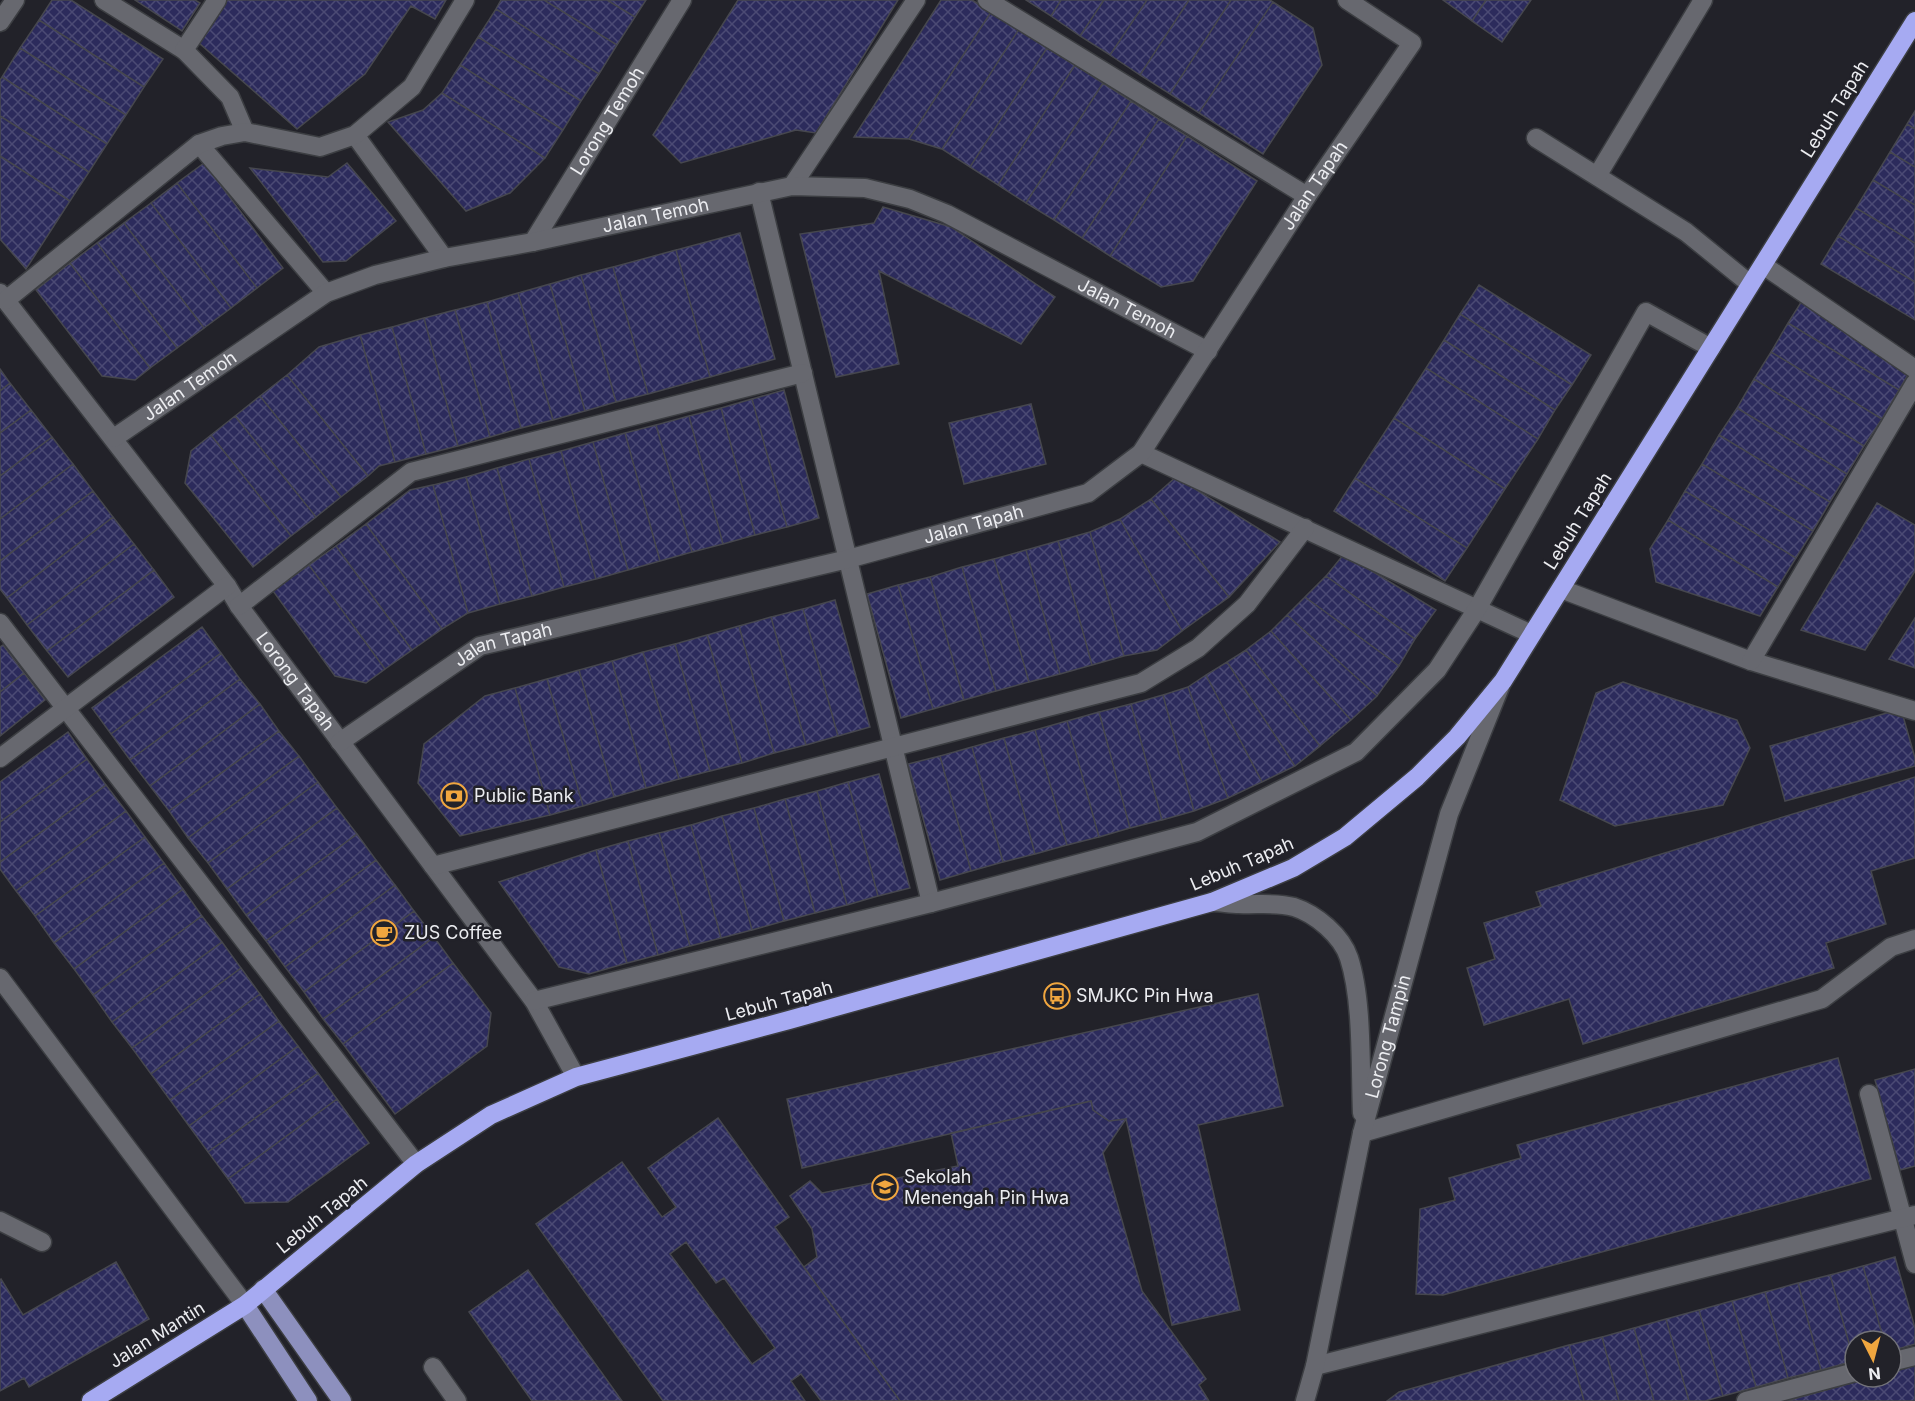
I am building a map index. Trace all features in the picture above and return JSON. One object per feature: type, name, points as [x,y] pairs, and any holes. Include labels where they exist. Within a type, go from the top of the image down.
[{"type":"highway","name":"Lebuh Tapah","points":[[244,1305],[416,1164],[491,1115],[576,1077],[759,1029],[1212,902],[1293,868],[1344,837],[1417,777],[1458,737],[1503,681],[1915,21]]},
{"type":"highway","name":"Jalan Mantin","points":[[91,1401],[244,1305]]},
{"type":"main road","points":[[263,1289],[342,1401]]},
{"type":"main road","points":[[244,1305],[308,1401]]},
{"type":"street","points":[[0,22],[15,0]]},
{"type":"street","points":[[104,0],[184,50],[230,97],[245,132]]},
{"type":"street","points":[[184,50],[218,0]]},
{"type":"street","points":[[3,296],[199,144],[222,135],[245,132],[320,147],[355,135],[412,87],[465,0]]},
{"type":"street","name":"Lorong Temoh","points":[[533,242],[682,0]]},
{"type":"street","points":[[792,186],[916,0]]},
{"type":"street","points":[[987,0],[1307,196]]},
{"type":"street","name":"Jalan Tapah","points":[[340,742],[480,646],[848,559],[1088,493],[1141,453],[1307,196],[1412,44],[1347,0]]},
{"type":"street","points":[[1596,176],[1703,0]]},
{"type":"street","points":[[355,135],[444,258]]},
{"type":"street","points":[[1536,138],[1686,232],[1750,284]]},
{"type":"street","points":[[199,144],[326,292]]},
{"type":"street","name":"Jalan Temoh","points":[[114,438],[326,292],[375,275],[444,258],[533,242],[792,186],[865,188],[910,199],[947,214],[1208,351]]},
{"type":"street","points":[[759,192],[931,903]]},
{"type":"street","points":[[1763,265],[1915,369]]},
{"type":"street","name":"Lorong Tapah","points":[[3,296],[227,586],[239,606],[534,1001],[576,1077]]},
{"type":"street","points":[[534,1001],[931,903],[1197,832],[1356,752],[1437,670],[1477,609],[1646,312],[1711,348]]},
{"type":"street","points":[[239,606],[411,471],[803,373]]},
{"type":"street","points":[[1751,661],[1911,390]]},
{"type":"street","points":[[1911,390],[1915,416]]},
{"type":"street","points":[[1141,453],[1532,634]]},
{"type":"street","points":[[433,866],[1141,683],[1198,648],[1247,604],[1305,528]]},
{"type":"street","points":[[0,758],[227,586]]},
{"type":"street","points":[[1561,589],[1751,661],[1915,711]]},
{"type":"street","points":[[0,623],[416,1164]]},
{"type":"street","name":"Lorong Tampin","points":[[1305,1401],[1315,1366],[1362,1133],[1449,814],[1503,681]]},
{"type":"street","points":[[1212,902],[1267,903],[1294,908],[1318,918],[1333,933],[1349,957],[1357,996],[1362,1133],[1822,999],[1891,947],[1915,939]]},
{"type":"street","points":[[0,978],[244,1305]]},
{"type":"street","points":[[1869,1094],[1909,1217],[1915,1264]]},
{"type":"street","points":[[1315,1366],[1909,1217]]},
{"type":"street","points":[[0,1221],[42,1242]]},
{"type":"street","points":[[433,1367],[457,1401]]},
{"type":"street","points":[[1746,1401],[1843,1375]]},
{"type":"building","points":[[52,0],[71,0],[163,59],[144,87],[39,20]]},
{"type":"building","points":[[135,0],[195,0],[200,3],[182,31]]},
{"type":"building","points":[[227,0],[446,0],[435,19],[411,6],[365,74],[297,129],[199,43]]},
{"type":"building","points":[[501,0],[544,0],[617,45],[599,74],[496,9]]},
{"type":"building","points":[[544,0],[607,0],[635,17],[617,45]]},
{"type":"building","points":[[607,0],[646,0],[635,17]]},
{"type":"building","points":[[738,0],[898,0],[816,133],[796,130],[681,163],[653,135]]},
{"type":"building","points":[[941,0],[972,0],[991,12],[909,139],[854,137]]},
{"type":"building","points":[[1026,0],[1061,0],[1051,16]]},
{"type":"building","points":[[1061,0],[1104,0],[1080,36],[1051,16]]},
{"type":"building","points":[[1104,0],[1147,0],[1110,55],[1080,36]]},
{"type":"building","points":[[1147,0],[1189,0],[1140,75],[1110,55]]},
{"type":"building","points":[[1189,0],[1231,0],[1170,94],[1140,75]]},
{"type":"building","points":[[1231,0],[1270,0],[1273,2],[1199,113],[1170,94]]},
{"type":"building","points":[[1443,0],[1486,0],[1472,21]]},
{"type":"building","points":[[1486,0],[1531,0],[1502,42],[1472,21]]},
{"type":"building","points":[[1273,2],[1313,28],[1322,65],[1263,154],[1199,113]]},
{"type":"building","points":[[496,9],[599,74],[581,101],[478,37]]},
{"type":"building","points":[[991,12],[1019,29],[942,149],[909,139]]},
{"type":"building","points":[[39,20],[144,87],[126,115],[20,48]]},
{"type":"building","points":[[1019,29],[1047,48],[970,167],[942,149]]},
{"type":"building","points":[[478,37],[581,101],[563,130],[460,65]]},
{"type":"building","points":[[20,48],[126,115],[107,144],[2,77]]},
{"type":"building","points":[[1047,48],[1075,65],[998,185],[970,167]]},
{"type":"building","points":[[460,65],[563,130],[545,158],[442,93]]},
{"type":"building","points":[[1075,65],[1103,83],[1026,203],[998,185]]},
{"type":"building","points":[[2,77],[107,144],[89,172],[0,116],[0,80]]},
{"type":"building","points":[[1103,83],[1131,101],[1054,220],[1026,203]]},
{"type":"building","points":[[442,93],[545,158],[510,193],[466,211],[388,122],[423,110]]},
{"type":"building","points":[[1131,101],[1159,119],[1082,238],[1054,220]]},
{"type":"building","points":[[1915,111],[1915,129],[1907,124]]},
{"type":"building","points":[[0,116],[89,172],[70,201],[0,156]]},
{"type":"building","points":[[1159,119],[1187,136],[1110,256],[1082,238]]},
{"type":"building","points":[[1907,124],[1915,129],[1915,167],[1890,152]]},
{"type":"building","points":[[1187,136],[1257,181],[1193,281],[1161,287],[1110,256]]},
{"type":"building","points":[[1890,152],[1915,167],[1915,205],[1873,180]]},
{"type":"building","points":[[0,156],[70,201],[26,269],[0,239]]},
{"type":"building","points":[[204,163],[283,268],[257,288],[177,183]]},
{"type":"building","points":[[347,163],[396,221],[346,261],[323,262],[250,168],[328,177]]},
{"type":"building","points":[[1873,180],[1915,205],[1915,243],[1856,208]]},
{"type":"building","points":[[177,183],[257,288],[231,308],[151,203]]},
{"type":"building","points":[[151,203],[231,308],[204,328],[124,223]]},
{"type":"building","points":[[883,207],[951,227],[1055,297],[1021,344],[879,271],[899,364],[836,377],[800,234],[874,223]]},
{"type":"building","points":[[1856,208],[1915,243],[1915,282],[1838,236]]},
{"type":"building","points":[[124,223],[204,328],[177,348],[97,243]]},
{"type":"building","points":[[740,233],[775,359],[710,377],[676,250]]},
{"type":"building","points":[[1838,236],[1915,282],[1915,320],[1821,264]]},
{"type":"building","points":[[97,243],[177,348],[150,368],[70,263]]},
{"type":"building","points":[[676,250],[710,377],[648,394],[613,267]]},
{"type":"building","points":[[70,263],[150,368],[135,380],[102,376],[36,290]]},
{"type":"building","points":[[613,267],[648,394],[616,402],[581,275]]},
{"type":"building","points":[[581,275],[616,402],[585,411],[550,284]]},
{"type":"building","points":[[550,284],[585,411],[553,420],[518,293]]},
{"type":"building","points":[[1479,285],[1591,355],[1572,385],[1460,314]]},
{"type":"building","points":[[518,293],[553,420],[521,428],[487,302]]},
{"type":"building","points":[[1805,296],[1915,363],[1899,390],[1788,323]]},
{"type":"building","points":[[487,302],[521,428],[490,437],[455,310]]},
{"type":"building","points":[[455,310],[490,437],[458,446],[424,318]]},
{"type":"building","points":[[1460,314],[1572,385],[1555,410],[1444,340]]},
{"type":"building","points":[[424,318],[458,446],[426,454],[392,327]]},
{"type":"building","points":[[1788,323],[1899,390],[1882,419],[1771,352]]},
{"type":"building","points":[[392,327],[426,454],[395,462],[360,335]]},
{"type":"building","points":[[360,335],[395,462],[379,466],[368,476],[287,375],[319,347]]},
{"type":"building","points":[[1444,340],[1555,410],[1538,439],[1426,368]]},
{"type":"building","points":[[1771,352],[1882,419],[1864,446],[1754,379]]},
{"type":"building","points":[[1426,368],[1538,439],[1505,489],[1394,418]]},
{"type":"building","points":[[0,369],[10,383],[0,391]]},
{"type":"building","points":[[287,375],[368,476],[341,497],[260,396]]},
{"type":"building","points":[[1754,379],[1864,446],[1847,474],[1737,408]]},
{"type":"building","points":[[10,383],[31,410],[0,433],[0,391]]},
{"type":"building","points":[[784,390],[819,518],[787,527],[752,399]]},
{"type":"building","points":[[260,396],[341,497],[316,517],[235,416]]},
{"type":"building","points":[[752,399],[787,527],[755,535],[721,408]]},
{"type":"building","points":[[1031,404],[1046,464],[964,484],[949,423]]},
{"type":"building","points":[[721,408],[755,535],[723,544],[689,416]]},
{"type":"building","points":[[1737,408],[1847,474],[1830,502],[1719,435]]},
{"type":"building","points":[[31,410],[52,437],[0,476],[0,433]]},
{"type":"building","points":[[235,416],[316,517],[291,536],[211,435]]},
{"type":"building","points":[[689,416],[723,544],[692,552],[656,425]]},
{"type":"building","points":[[1394,418],[1505,489],[1467,548],[1355,478]]},
{"type":"building","points":[[656,425],[692,552],[660,561],[625,433]]},
{"type":"building","points":[[625,433],[660,561],[628,570],[593,442]]},
{"type":"building","points":[[211,435],[291,536],[253,567],[185,483],[191,451]]},
{"type":"building","points":[[1719,435],[1830,502],[1813,531],[1702,464]]},
{"type":"building","points":[[52,437],[73,464],[0,519],[0,476]]},
{"type":"building","points":[[593,442],[628,570],[596,579],[561,451]]},
{"type":"building","points":[[561,451],[596,579],[564,587],[529,459]]},
{"type":"building","points":[[529,459],[564,587],[532,596],[497,468]]},
{"type":"building","points":[[73,464],[93,491],[0,561],[0,519]]},
{"type":"building","points":[[1702,464],[1813,531],[1796,558],[1685,491]]},
{"type":"building","points":[[497,468],[532,596],[500,604],[466,477]]},
{"type":"building","points":[[466,477],[500,604],[468,613],[433,485]]},
{"type":"building","points":[[1176,477],[1280,542],[1229,597],[1151,499]]},
{"type":"building","points":[[1355,478],[1467,548],[1445,581],[1334,511]]},
{"type":"building","points":[[433,485],[468,613],[442,629],[366,524],[410,490]]},
{"type":"building","points":[[93,491],[113,517],[7,598],[0,589],[0,561]]},
{"type":"building","points":[[1685,491],[1796,558],[1778,587],[1668,520]]},
{"type":"building","points":[[1151,499],[1229,597],[1182,631],[1120,519]]},
{"type":"building","points":[[1877,503],[1915,525],[1915,571],[1865,650],[1801,630]]},
{"type":"building","points":[[113,517],[134,544],[27,625],[7,598]]},
{"type":"building","points":[[1120,519],[1182,631],[1157,650],[1124,656],[1090,532]]},
{"type":"building","points":[[1668,520],[1778,587],[1760,616],[1656,582],[1650,549]]},
{"type":"building","points":[[366,524],[442,629],[412,650],[336,546]]},
{"type":"building","points":[[1090,532],[1124,656],[1092,665],[1058,541]]},
{"type":"building","points":[[1058,541],[1092,665],[1060,674],[1026,550]]},
{"type":"building","points":[[134,544],[154,570],[47,651],[27,625]]},
{"type":"building","points":[[336,546],[412,650],[385,669],[309,565]]},
{"type":"building","points":[[1026,550],[1060,674],[1029,682],[994,559]]},
{"type":"building","points":[[1344,554],[1436,610],[1415,639],[1326,576]]},
{"type":"building","points":[[994,559],[1029,682],[996,691],[962,567]]},
{"type":"building","points":[[309,565],[385,669],[366,683],[335,676],[273,591]]},
{"type":"building","points":[[962,567],[996,691],[964,700],[930,577]]},
{"type":"building","points":[[154,570],[174,597],[68,677],[47,651]]},
{"type":"building","points":[[1326,576],[1415,639],[1399,666],[1305,597]]},
{"type":"building","points":[[930,577],[964,700],[933,709],[898,585]]},
{"type":"building","points":[[898,585],[933,709],[901,718],[867,594]]},
{"type":"building","points":[[1305,597],[1399,666],[1377,696],[1287,615]]},
{"type":"building","points":[[835,600],[870,727],[838,736],[803,609]]},
{"type":"building","points":[[803,609],[838,736],[806,745],[771,617]]},
{"type":"building","points":[[1287,615],[1377,696],[1351,720],[1271,631]]},
{"type":"building","points":[[771,617],[806,745],[774,753],[739,626]]},
{"type":"building","points":[[1915,618],[1915,668],[1889,659]]},
{"type":"building","points":[[739,626],[774,753],[742,763],[707,635]]},
{"type":"building","points":[[202,627],[221,653],[111,734],[92,708]]},
{"type":"building","points":[[1271,631],[1351,720],[1320,746],[1246,650]]},
{"type":"building","points":[[707,635],[742,763],[710,771],[675,644]]},
{"type":"building","points":[[675,644],[710,771],[679,779],[643,652]]},
{"type":"building","points":[[3,645],[24,673],[0,692],[0,647]]},
{"type":"building","points":[[1246,650],[1320,746],[1295,766],[1227,662]]},
{"type":"building","points":[[643,652],[679,779],[646,788],[612,661]]},
{"type":"building","points":[[221,653],[240,679],[130,760],[111,734]]},
{"type":"building","points":[[612,661],[646,788],[614,797],[579,670]]},
{"type":"building","points":[[1227,662],[1295,766],[1262,782],[1206,675]]},
{"type":"building","points":[[579,670],[614,797],[583,806],[547,679]]},
{"type":"building","points":[[24,673],[45,700],[0,736],[0,692]]},
{"type":"building","points":[[1206,675],[1262,782],[1228,798],[1188,687]]},
{"type":"building","points":[[240,679],[260,704],[150,786],[130,760]]},
{"type":"building","points":[[547,679],[583,806],[550,815],[515,688]]},
{"type":"building","points":[[1623,682],[1737,720],[1750,748],[1723,805],[1615,826],[1560,800],[1596,693]]},
{"type":"building","points":[[1188,687],[1228,798],[1194,811],[1163,695]]},
{"type":"building","points":[[515,688],[550,815],[460,836],[418,783],[424,744],[485,696]]},
{"type":"building","points":[[1163,695],[1194,811],[1162,820],[1131,704]]},
{"type":"building","points":[[260,704],[279,731],[169,811],[150,786]]},
{"type":"building","points":[[1131,704],[1162,820],[1130,828],[1099,712]]},
{"type":"building","points":[[1901,709],[1915,758],[1915,766],[1785,801],[1770,746]]},
{"type":"building","points":[[1099,712],[1130,828],[1099,837],[1067,721]]},
{"type":"building","points":[[1067,721],[1099,837],[1067,845],[1035,730]]},
{"type":"building","points":[[1035,730],[1067,845],[1035,854],[1004,738]]},
{"type":"building","points":[[279,731],[299,756],[188,838],[169,811]]},
{"type":"building","points":[[68,732],[87,759],[0,822],[0,782]]},
{"type":"building","points":[[1004,738],[1035,854],[1003,862],[972,747]]},
{"type":"building","points":[[972,747],[1003,862],[971,871],[940,756]]},
{"type":"building","points":[[299,756],[318,782],[208,863],[188,838]]},
{"type":"building","points":[[940,756],[971,871],[940,880],[908,764]]},
{"type":"building","points":[[87,759],[106,785],[0,862],[0,822]]},
{"type":"building","points":[[879,774],[910,888],[878,896],[848,782]]},
{"type":"building","points":[[1915,777],[1915,858],[1871,871],[1886,924],[1826,943],[1834,968],[1583,1044],[1569,999],[1484,1025],[1467,968],[1495,959],[1484,923],[1541,906],[1536,892]]},
{"type":"building","points":[[318,782],[337,808],[227,889],[208,863]]},
{"type":"building","points":[[848,782],[878,896],[847,905],[817,791]]},
{"type":"building","points":[[106,785],[126,811],[16,891],[0,869],[0,862]]},
{"type":"building","points":[[817,791],[847,905],[815,913],[785,799]]},
{"type":"building","points":[[785,799],[815,913],[784,921],[754,808]]},
{"type":"building","points":[[337,808],[357,834],[246,915],[227,889]]},
{"type":"building","points":[[754,808],[784,921],[752,930],[722,816]]},
{"type":"building","points":[[126,811],[145,837],[35,916],[16,891]]},
{"type":"building","points":[[722,816],[752,930],[721,938],[691,825]]},
{"type":"building","points":[[691,825],[721,938],[690,946],[659,833]]},
{"type":"building","points":[[659,833],[690,946],[658,955],[628,841]]},
{"type":"building","points":[[357,834],[376,860],[266,941],[246,915]]},
{"type":"building","points":[[145,837],[164,863],[54,943],[35,916]]},
{"type":"building","points":[[628,841],[658,955],[627,963],[596,850]]},
{"type":"building","points":[[596,850],[627,963],[589,974],[559,967],[499,882]]},
{"type":"building","points":[[376,860],[395,885],[285,967],[266,941]]},
{"type":"building","points":[[164,863],[183,889],[74,969],[54,943]]},
{"type":"building","points":[[395,885],[414,911],[304,992],[285,967]]},
{"type":"building","points":[[183,889],[202,916],[93,995],[74,969]]},
{"type":"building","points":[[414,911],[434,937],[323,1019],[304,992]]},
{"type":"building","points":[[202,916],[222,942],[112,1022],[93,995]]},
{"type":"building","points":[[434,937],[453,963],[343,1044],[323,1019]]},
{"type":"building","points":[[222,942],[241,968],[132,1048],[112,1022]]},
{"type":"building","points":[[453,963],[491,1013],[487,1046],[395,1114],[343,1044]]},
{"type":"building","points":[[241,968],[260,994],[151,1074],[132,1048]]},
{"type":"building","points":[[260,994],[279,1021],[170,1100],[151,1074]]},
{"type":"building","points":[[1258,994],[1283,1106],[1198,1125],[1240,1310],[1172,1325],[1126,1119],[1109,1121],[1093,1110],[1091,1101],[802,1168],[787,1099]]},
{"type":"building","points":[[279,1021],[298,1046],[189,1126],[170,1100]]},
{"type":"building","points":[[298,1046],[318,1073],[208,1152],[189,1126]]},
{"type":"building","points":[[1838,1058],[1871,1179],[1443,1295],[1416,1294],[1420,1209],[1455,1200],[1449,1178],[1521,1158],[1517,1145]]},
{"type":"building","points":[[1915,1069],[1915,1166],[1900,1170],[1875,1080]]},
{"type":"building","points":[[318,1073],[337,1099],[228,1179],[208,1152]]},
{"type":"building","points":[[337,1099],[369,1143],[288,1202],[245,1203],[228,1179]]},
{"type":"building","points":[[1091,1101],[1093,1110],[1109,1121],[1126,1119],[1103,1153],[1142,1291],[1206,1379],[1199,1385],[1209,1401],[900,1401],[804,1267],[817,1257],[812,1229],[790,1196],[810,1181],[822,1193],[958,1166],[951,1133]]},
{"type":"building","points":[[718,1118],[789,1217],[775,1227],[900,1401],[821,1401],[801,1374],[791,1381],[805,1401],[663,1401],[536,1224],[622,1162],[662,1217],[676,1207],[648,1168]],"holes":[[[686,1242],[716,1283],[724,1278],[775,1348],[752,1364],[670,1254]]]},
{"type":"building","points":[[1895,1257],[1915,1328],[1915,1344],[1903,1348],[1903,1329],[1881,1329],[1863,1266]]},
{"type":"building","points":[[116,1262],[149,1319],[29,1387],[24,1378],[0,1391],[0,1280],[23,1315]]},
{"type":"building","points":[[1863,1266],[1881,1329],[1845,1329],[1830,1275]]},
{"type":"building","points":[[528,1270],[622,1401],[532,1401],[469,1312]]},
{"type":"building","points":[[1830,1275],[1845,1329],[1843,1329],[1843,1364],[1821,1370],[1798,1283]]},
{"type":"building","points":[[1798,1283],[1821,1370],[1788,1378],[1765,1292]]},
{"type":"building","points":[[1765,1292],[1788,1378],[1756,1387],[1732,1301]]},
{"type":"building","points":[[1732,1301],[1756,1387],[1723,1396],[1699,1310]]},
{"type":"building","points":[[1699,1310],[1723,1396],[1705,1401],[1689,1401],[1666,1319]]},
{"type":"building","points":[[1666,1319],[1689,1401],[1654,1401],[1634,1328]]},
{"type":"building","points":[[1634,1328],[1654,1401],[1619,1401],[1602,1337]]},
{"type":"building","points":[[1602,1337],[1619,1401],[1584,1401],[1569,1345]]},
{"type":"building","points":[[1569,1345],[1584,1401],[1387,1401],[1399,1392]]},
{"type":"building","points":[[1915,1365],[1915,1401],[1786,1401],[1843,1385],[1843,1389],[1903,1389],[1903,1368]]},
{"type":"place","name":"Public Bank","points":[[454,796]]},
{"type":"place","name":"ZUS Coffee","points":[[384,933]]},
{"type":"place","name":"SMJKC Pin Hwa","points":[[1057,996]]},
{"type":"place","name":"Sekolah Menengah Pin Hwa","points":[[885,1187]]}]
